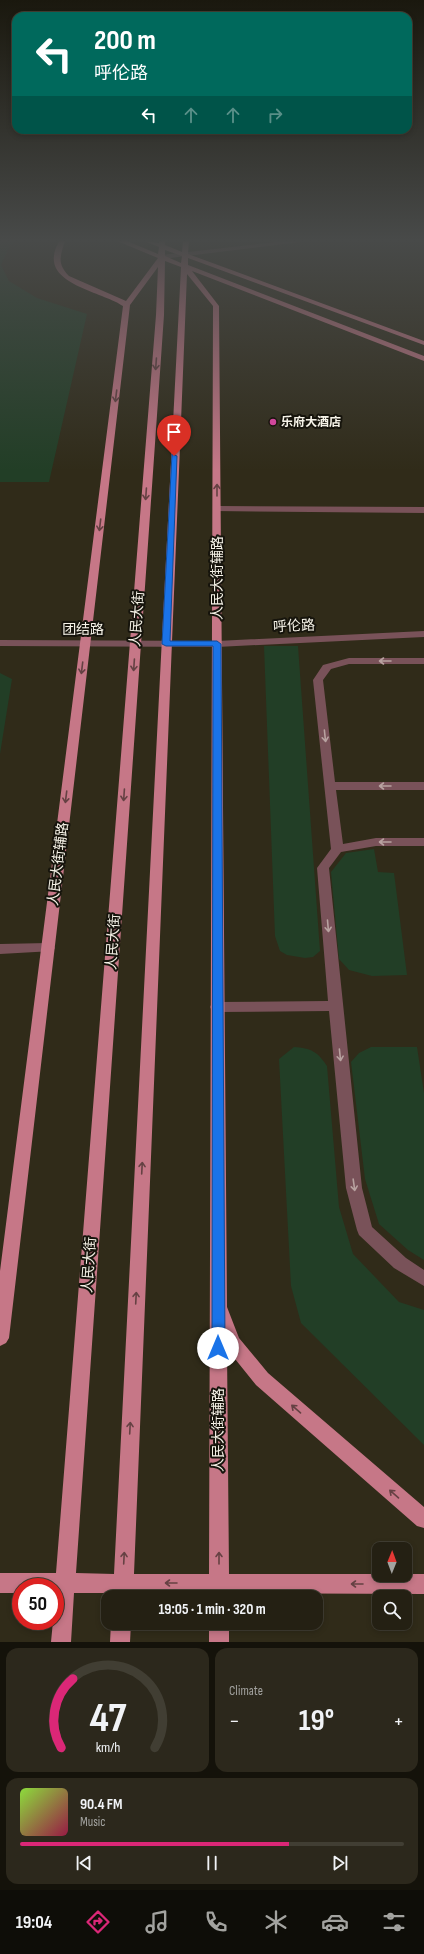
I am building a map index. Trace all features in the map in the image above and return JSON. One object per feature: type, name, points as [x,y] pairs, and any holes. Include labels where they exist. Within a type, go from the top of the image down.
[{"type":"main road","name":"人民大街辅路","points":[[0,1338],[2,1307],[48,948],[125,318]]},
{"type":"main road","name":"人民大街","points":[[61,1642],[160,318]]},
{"type":"main road","name":"人民大街","points":[[123,1590],[180,318]]},
{"type":"main road","name":"人民大街辅路","points":[[216,318],[219,1590]]},
{"type":"main road","points":[[323,318],[424,359]]},
{"type":"main road","points":[[350,318],[424,343]]},
{"type":"main road","points":[[218,1301],[232,1342],[262,1379],[424,1519]]},
{"type":"main road","points":[[0,1583],[65,1583],[123,1590]]},
{"type":"main road","points":[[219,1590],[424,1584]]},
{"type":"main road","points":[[120,1642],[121,1630]]},
{"type":"main road","points":[[219,1630],[219,1642]]},
{"type":"street","points":[[217,509],[424,510]]},
{"type":"street","name":"呼伦路","points":[[166,644],[217,644],[424,634]]},
{"type":"street","name":"团结路","points":[[0,643],[166,644]]},
{"type":"street","points":[[424,661],[349,661],[327,668],[318,680],[337,849],[323,868],[335,1006],[354,1188],[365,1230],[400,1263],[424,1279]]},
{"type":"street","points":[[330,786],[424,786]]},
{"type":"street","points":[[337,849],[376,842],[424,842]]},
{"type":"street","points":[[0,949],[48,948]]},
{"type":"street","points":[[218,1007],[335,1006]]},
{"type":"green space","points":[[0,318],[86,318],[49,482],[0,482]]},
{"type":"green space","points":[[264,646],[298,646],[320,951],[313,957],[305,958],[287,955],[280,951],[275,936]]},
{"type":"green space","points":[[0,673],[12,679],[0,754]]},
{"type":"green space","points":[[374,849],[378,872],[394,873],[407,975],[372,976],[349,970],[339,959],[331,872],[346,853]]},
{"type":"green space","points":[[294,1047],[305,1048],[314,1052],[327,1066],[339,1207],[353,1254],[399,1302],[424,1310],[424,1445],[301,1323],[291,1286],[279,1059]]},
{"type":"green space","points":[[371,1047],[417,1047],[424,1093],[424,1260],[408,1250],[379,1224],[365,1179],[351,1062],[359,1053]]},
{"type":"place","name":"乐府大酒店","points":[[273,422]]},
{"type":"route","points":[[174,456],[166,644],[217,644],[218,1348]]}]
